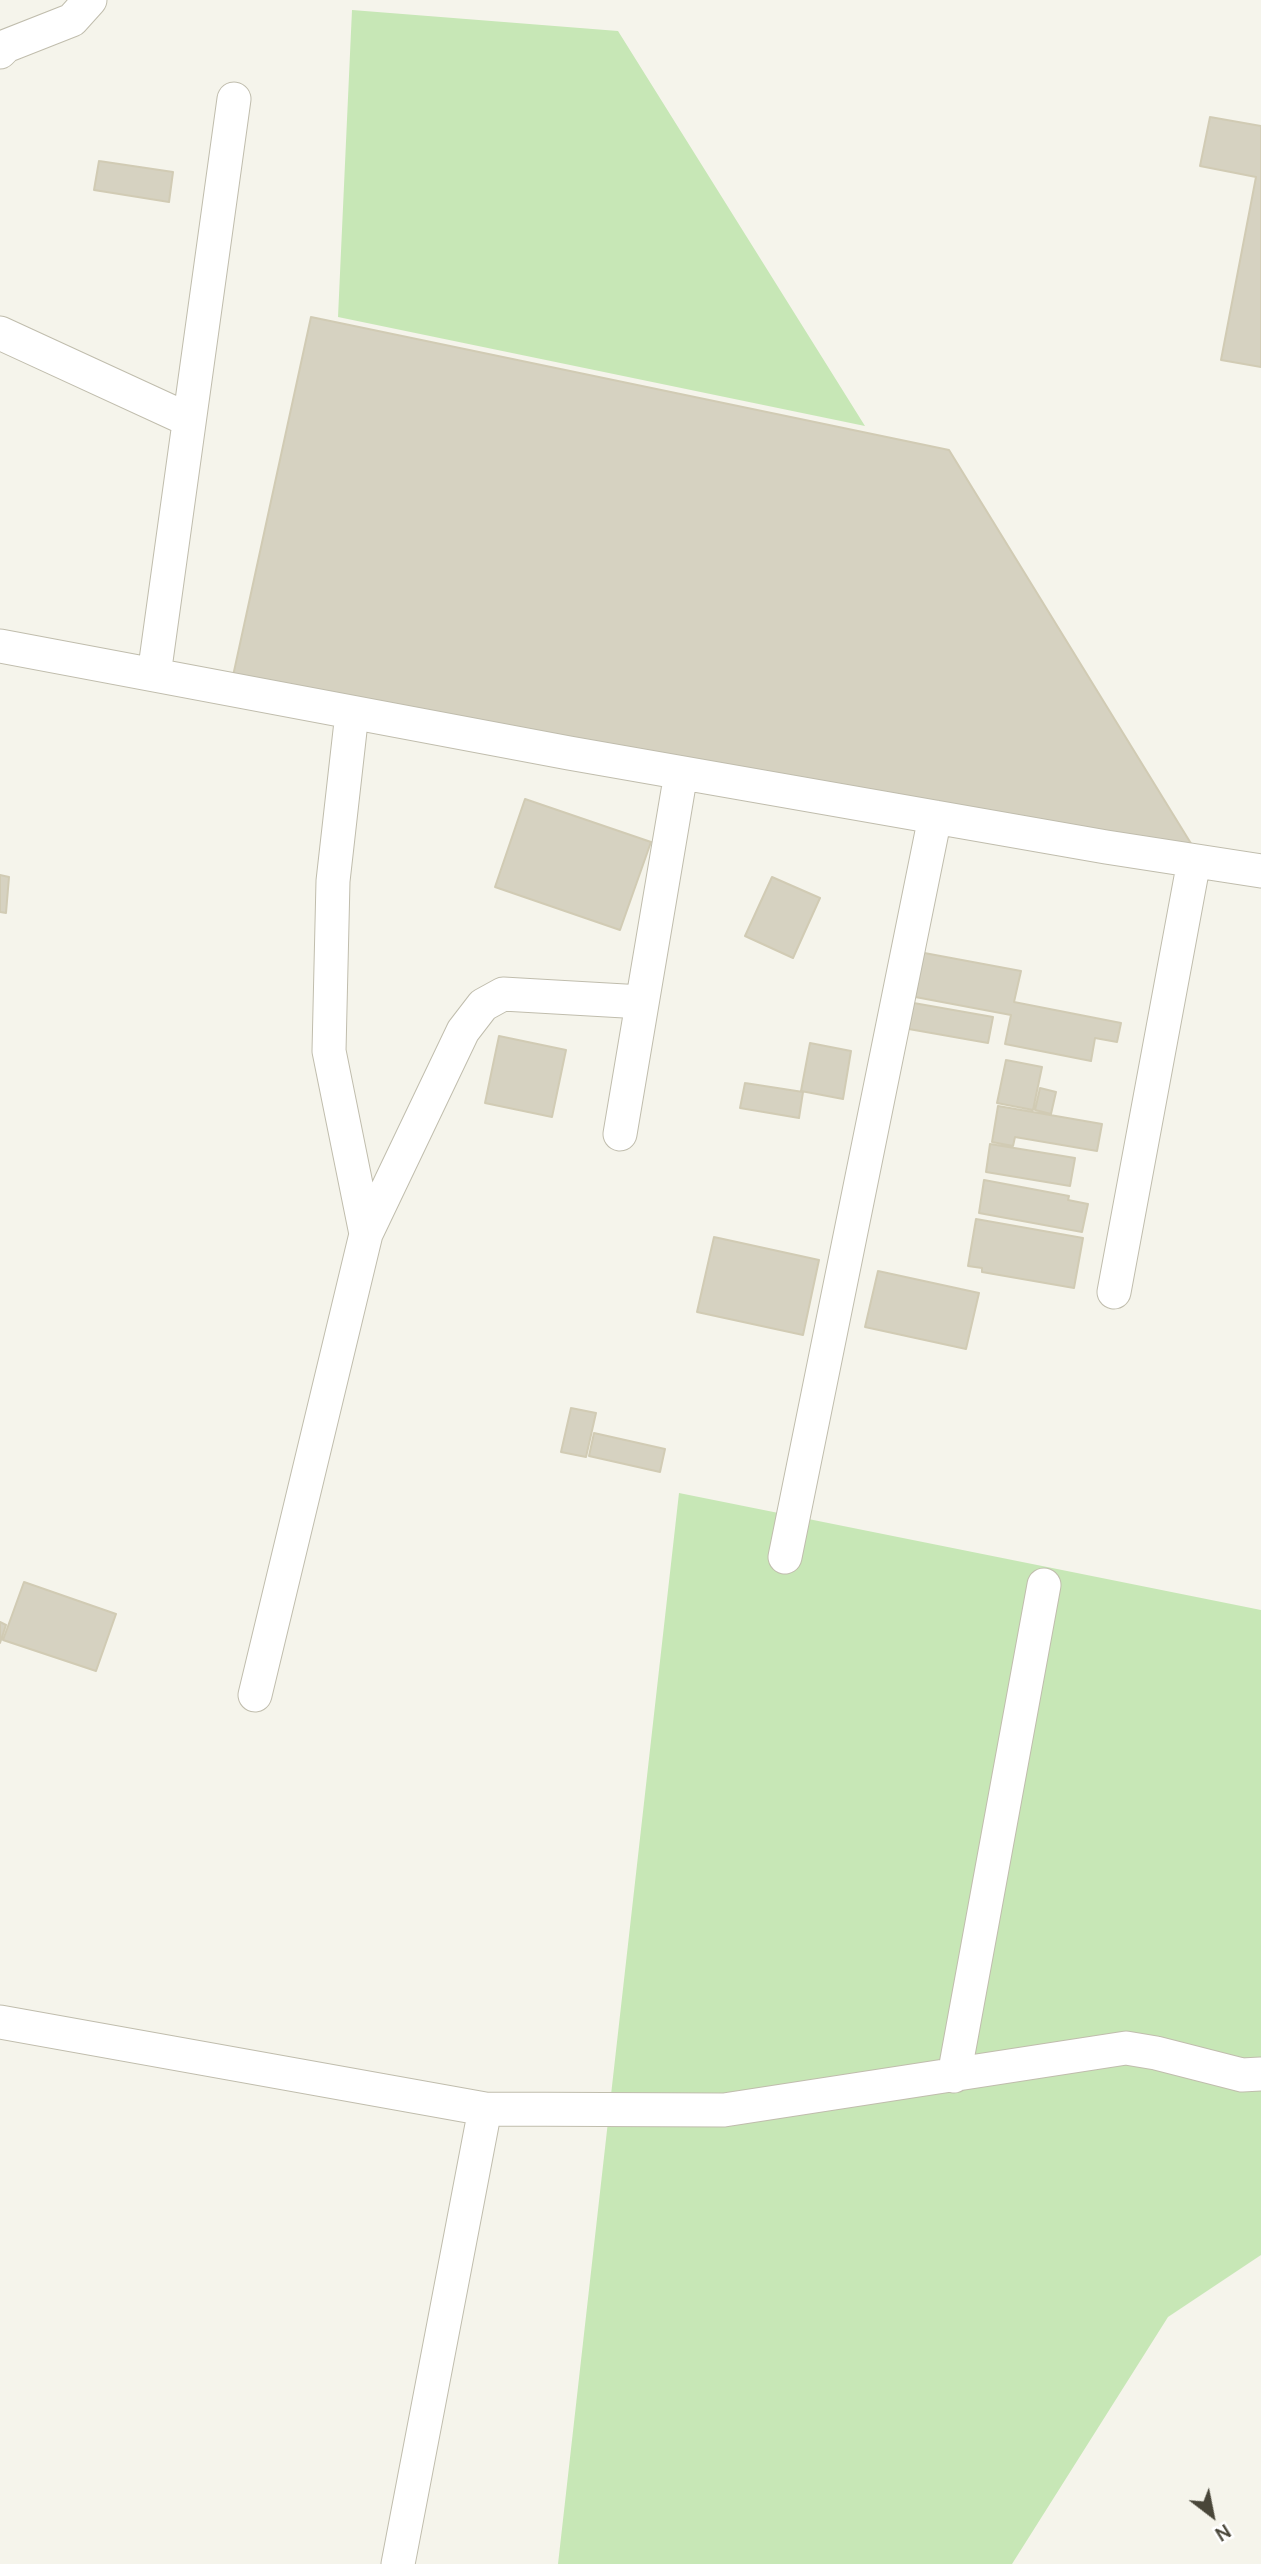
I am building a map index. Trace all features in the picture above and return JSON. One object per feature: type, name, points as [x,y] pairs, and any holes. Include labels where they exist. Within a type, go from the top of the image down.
[{"type":"street","points":[[0,52],[6,46],[72,20],[90,0]]},
{"type":"street","points":[[154,675],[234,99]]},
{"type":"street","points":[[0,333],[189,420]]},
{"type":"street","points":[[0,646],[681,773],[1261,871]]},
{"type":"street","points":[[352,713],[333,881],[329,1051],[366,1234]]},
{"type":"street","points":[[620,1134],[681,773]]},
{"type":"street","points":[[785,1558],[935,817]]},
{"type":"street","points":[[1114,1292],[1194,861]]},
{"type":"street","points":[[256,1695],[366,1234],[463,1031],[483,1005],[503,994],[642,1002]]},
{"type":"street","points":[[954,2076],[1044,1585]]},
{"type":"street","points":[[0,2022],[485,2109],[724,2110],[1126,2048],[1242,2075],[1261,2074]]},
{"type":"street","points":[[398,2564],[485,2109]]},
{"type":"green space","points":[[352,10],[618,31],[865,426],[338,317]]},
{"type":"green space","points":[[679,1493],[1261,1610],[1261,2255],[1168,2317],[1012,2564],[558,2564]]},
{"type":"building","points":[[1210,117],[1261,126],[1261,367],[1221,360],[1256,177],[1200,166]]},
{"type":"building","points":[[99,161],[173,172],[169,202],[94,190]]},
{"type":"building","points":[[311,317],[949,450],[1195,850],[233,676]]},
{"type":"building","points":[[525,799],[651,842],[620,930],[495,887]]},
{"type":"building","points":[[0,875],[9,877],[6,913],[0,912]]},
{"type":"building","points":[[772,877],[820,898],[793,958],[745,936]]},
{"type":"building","points":[[919,952],[1021,971],[1014,1002],[1121,1023],[1117,1042],[1095,1038],[1091,1061],[1005,1044],[1011,1015],[910,996]]},
{"type":"building","points":[[908,1002],[993,1017],[988,1043],[903,1028]]},
{"type":"building","points":[[499,1036],[566,1050],[552,1117],[485,1103]]},
{"type":"building","points":[[810,1043],[851,1051],[843,1099],[801,1091]]},
{"type":"building","points":[[1006,1060],[1042,1067],[1033,1110],[997,1103]]},
{"type":"building","points":[[745,1083],[803,1092],[799,1118],[740,1108]]},
{"type":"building","points":[[1040,1088],[1056,1092],[1051,1114],[1035,1110]]},
{"type":"building","points":[[998,1106],[1102,1124],[1097,1151],[1015,1137],[1013,1146],[992,1142]]},
{"type":"building","points":[[990,1144],[1075,1158],[1070,1186],[986,1172]]},
{"type":"building","points":[[984,1180],[1069,1196],[1068,1200],[1088,1204],[1082,1232],[979,1213]]},
{"type":"building","points":[[976,1219],[1083,1238],[1074,1288],[982,1272],[982,1268],[968,1266]]},
{"type":"building","points":[[714,1237],[819,1260],[803,1335],[697,1312]]},
{"type":"building","points":[[878,1271],[979,1293],[966,1349],[865,1327]]},
{"type":"building","points":[[571,1408],[596,1413],[586,1457],[561,1452]]},
{"type":"building","points":[[594,1433],[665,1449],[660,1472],[589,1456]]},
{"type":"building","points":[[24,1582],[116,1614],[96,1671],[3,1640]]},
{"type":"building","points":[[0,1622],[6,1625],[0,1643]]}]
